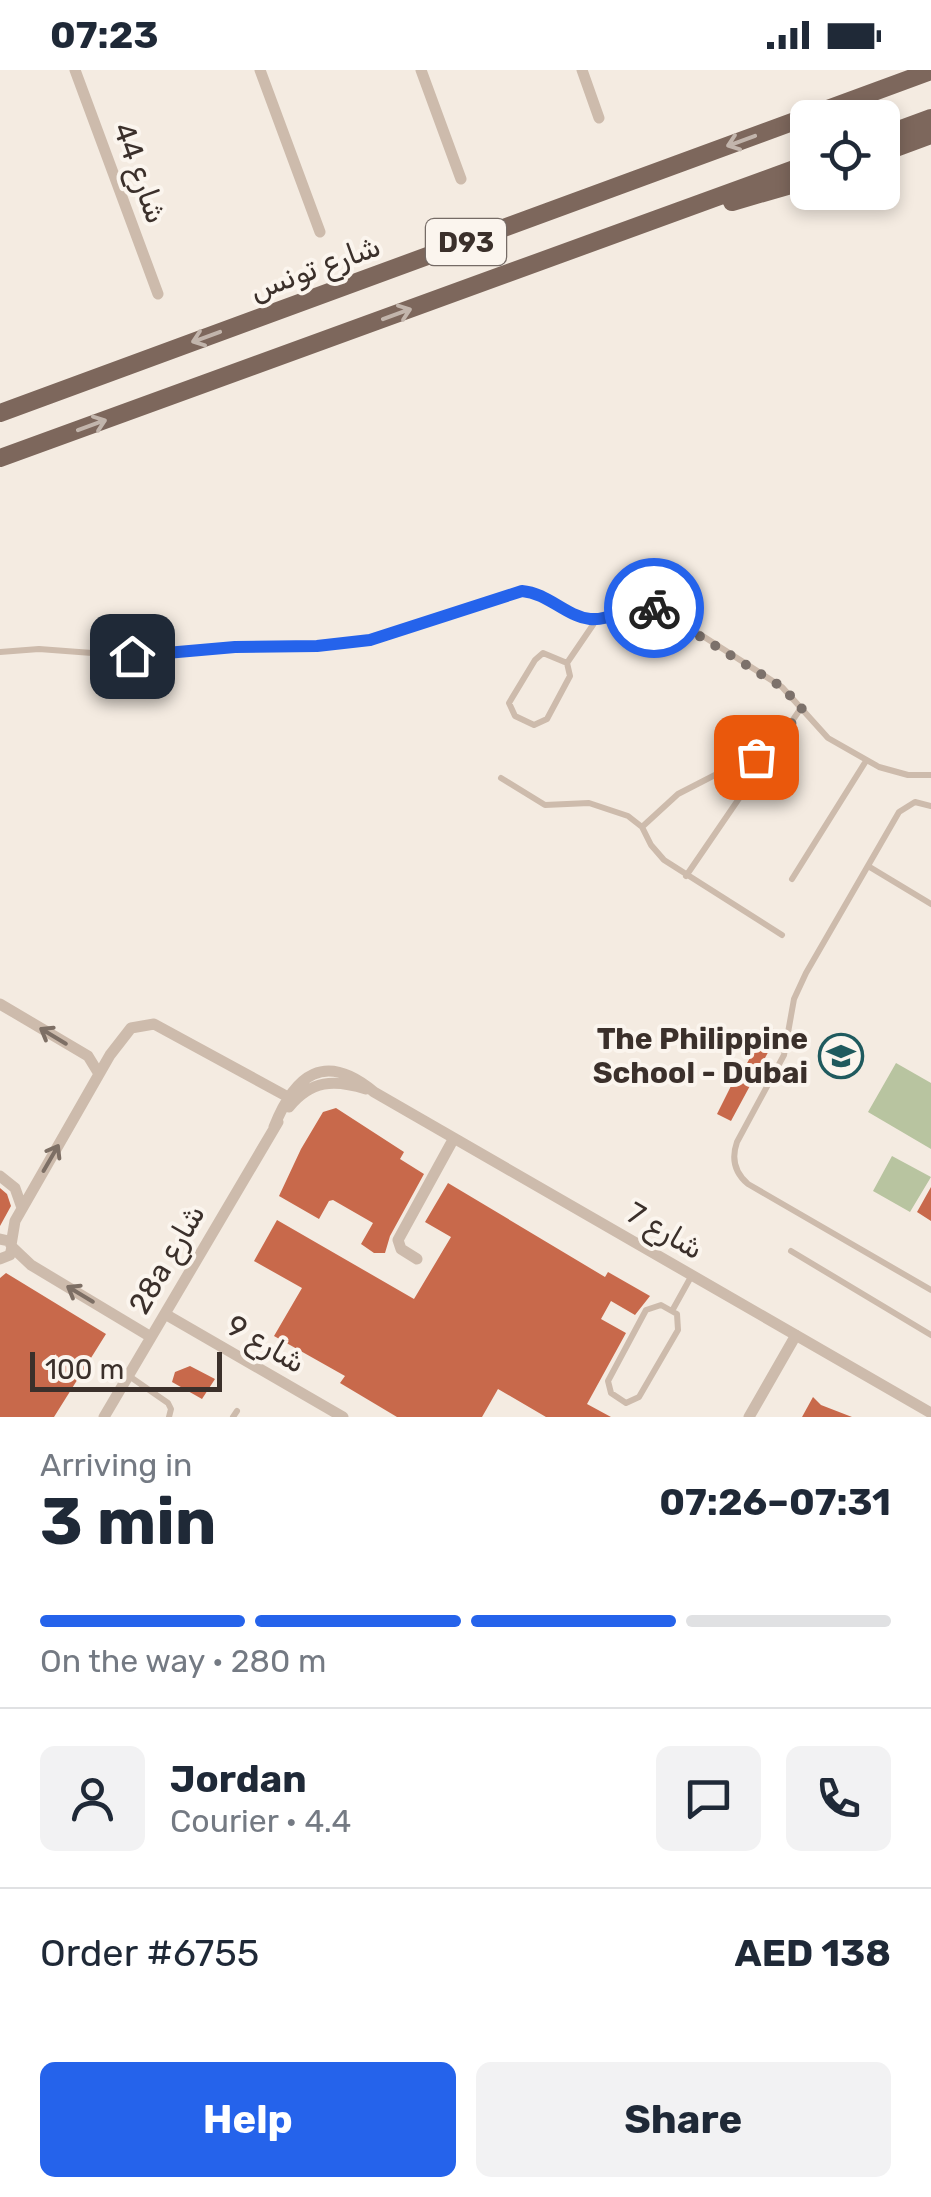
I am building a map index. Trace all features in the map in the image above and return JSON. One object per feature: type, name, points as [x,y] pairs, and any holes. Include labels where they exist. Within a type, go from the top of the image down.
[{"type":"main road","name":"شارع تونس","points":[[0,413],[931,71]]},
{"type":"main road","points":[[900,129],[931,118]]},
{"type":"main road","points":[[900,146],[931,135]]},
{"type":"main road","name":"D93","points":[[0,458],[790,171]]},
{"type":"main road","points":[[692,208],[740,201],[790,186]]},
{"type":"street","name":"شارع 44","points":[[75,70],[158,294]]},
{"type":"street","points":[[260,70],[320,232]]},
{"type":"street","points":[[421,70],[461,178]]},
{"type":"street","points":[[582,70],[599,118]]},
{"type":"street","points":[[0,1004],[88,1056],[99,1074]]},
{"type":"street","points":[[151,1337],[6,1250],[22,1208],[126,1032],[150,1023],[288,1097],[306,1077],[328,1070],[352,1075],[374,1092]]},
{"type":"street","name":"28a شارع","points":[[104,1417],[292,1102],[313,1086],[337,1082],[374,1092]]},
{"type":"street","name":"شارع 7","points":[[374,1092],[931,1413]]},
{"type":"street","name":"28a شارع","points":[[274,1127],[288,1097]]},
{"type":"street","points":[[418,1260],[401,1249],[398,1240],[454,1138]]},
{"type":"street","points":[[0,1176],[15,1188],[22,1208]]},
{"type":"street","name":"شارع 9","points":[[164,1314],[343,1417]]},
{"type":"street","points":[[749,1417],[796,1335]]},
{"type":"lane","points":[[0,652],[39,649],[132,656],[235,647],[344,644],[396,634],[522,591],[541,594],[582,617],[597,619],[638,606],[658,609],[782,687],[828,738],[866,761],[894,772],[931,775]]},
{"type":"lane","points":[[567,663],[597,619]]},
{"type":"lane","points":[[548,654],[567,663],[569,680],[544,723],[530,724],[511,712],[510,698],[538,656],[548,654]]},
{"type":"lane","points":[[686,876],[802,708]]},
{"type":"lane","points":[[642,826],[684,791],[746,760],[766,760]]},
{"type":"lane","points":[[792,880],[866,761]]},
{"type":"lane","points":[[501,778],[545,805],[596,805],[628,816],[642,826],[659,856],[782,935]]},
{"type":"lane","points":[[931,806],[914,802],[903,807],[800,986],[784,1055],[736,1142],[733,1158],[738,1173],[748,1184],[931,1290]]},
{"type":"lane","points":[[868,866],[931,904]]},
{"type":"lane","points":[[791,1251],[931,1335]]},
{"type":"lane","points":[[672,1311],[692,1275]]},
{"type":"lane","points":[[658,1305],[672,1311],[678,1317],[678,1330],[639,1397],[626,1403],[610,1394],[608,1381],[646,1310],[658,1305]]},
{"type":"lane","points":[[129,1376],[168,1403],[169,1417]]},
{"type":"green space","points":[[896,1063],[931,1083],[931,1149],[868,1112]]},
{"type":"green space","points":[[892,1156],[931,1177],[910,1212],[873,1191]]},
{"type":"building","points":[[768,1026],[779,1032],[731,1121],[717,1114],[739,1070],[742,1072]]},
{"type":"building","points":[[336,1108],[404,1152],[400,1159],[424,1174],[390,1236],[385,1253],[374,1253],[361,1244],[373,1223],[333,1200],[319,1219],[279,1196],[323,1112]]},
{"type":"building","points":[[448,1183],[605,1277],[608,1272],[650,1296],[635,1315],[611,1301],[601,1319],[626,1333],[587,1404],[611,1417],[546,1417],[498,1389],[482,1417],[397,1417],[340,1383],[345,1376],[274,1336],[302,1288],[254,1261],[277,1220],[414,1299],[451,1237],[425,1222]]},
{"type":"building","points":[[931,1187],[931,1221],[917,1212]]},
{"type":"building","points":[[0,1188],[11,1206],[0,1226]]},
{"type":"building","points":[[6,1273],[106,1334],[54,1417],[0,1417],[0,1278]]},
{"type":"building","points":[[190,1366],[215,1379],[202,1399],[172,1382],[175,1372]]},
{"type":"building","points":[[813,1397],[821,1405],[852,1417],[802,1417]]},
{"type":"way so far","points":[[654,608],[782,687],[802,708],[766,760],[756,757]]},
{"type":"place","name":"The Philippine School - Dubai","points":[[841,1056]]},
{"type":"route","points":[[132,656],[370,640],[522,591],[541,594],[592,619],[638,606],[654,608]]}]
